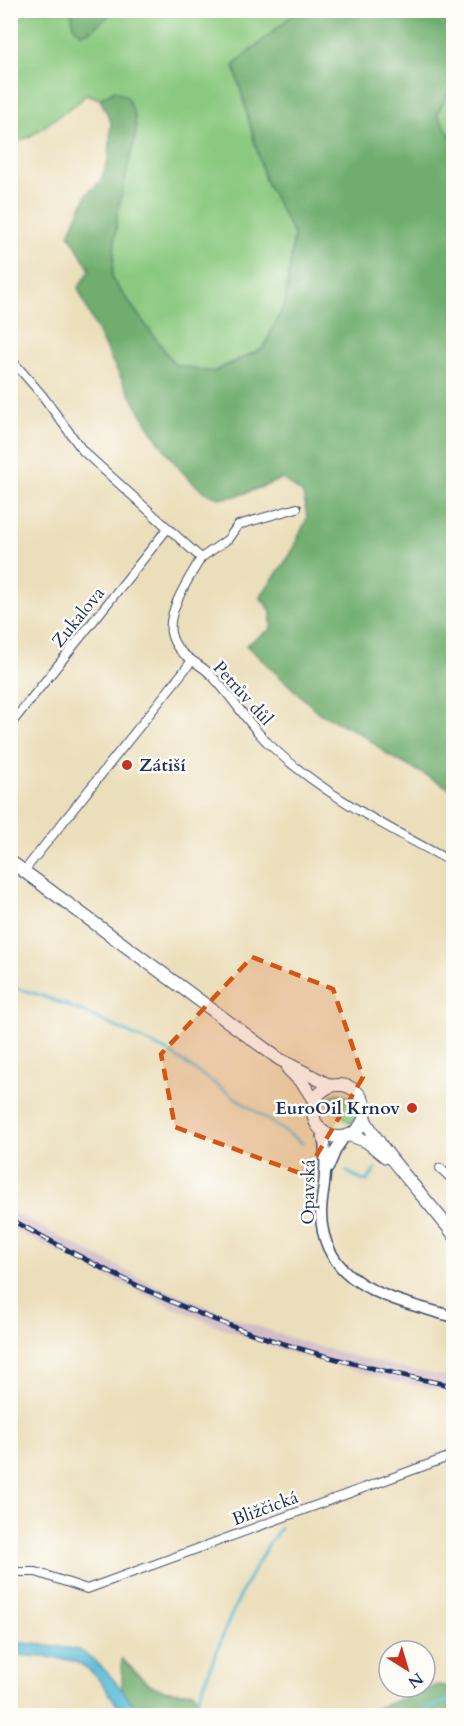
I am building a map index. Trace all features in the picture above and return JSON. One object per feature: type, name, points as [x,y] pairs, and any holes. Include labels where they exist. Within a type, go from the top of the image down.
[{"type":"main road","points":[[11,862],[279,1059],[331,1086],[345,1086],[357,1093],[364,1105],[364,1118],[357,1130],[346,1136],[336,1149],[326,1174]]},
{"type":"main road","points":[[279,1059],[304,1085],[315,1102]]},
{"type":"main road","points":[[331,1086],[320,1094],[313,1111],[314,1120],[322,1131],[330,1136],[346,1136],[366,1141],[392,1160]]},
{"type":"main road","points":[[364,1118],[392,1160],[419,1190],[453,1235]]},
{"type":"main road","name":"Opavská","points":[[322,1131],[326,1174],[321,1202],[322,1229],[328,1247],[341,1268],[353,1279],[373,1291],[453,1317]]},
{"type":"street","points":[[10,17],[16,10]]},
{"type":"street","points":[[10,358],[42,395],[83,451],[201,558],[228,539],[238,525],[297,508]]},
{"type":"street","name":"Zukalova","points":[[10,725],[168,528]]},
{"type":"street","name":"Petrův důl","points":[[201,558],[176,606],[171,622],[173,641],[180,652],[208,672],[268,744],[296,768],[388,828],[453,863]]},
{"type":"street","points":[[24,871],[191,662]]},
{"type":"street","points":[[440,1168],[453,1181]]},
{"type":"street","name":"Bližčická","points":[[10,1572],[36,1572],[87,1589],[453,1455]]},
{"type":"highlighted area","points":[[252,957],[333,989],[363,1077],[305,1175],[175,1127],[161,1054]]},
{"type":"shaded area","points":[[11,1212],[151,1283],[232,1317],[299,1341],[402,1368],[453,1378],[453,1392],[398,1382],[295,1354],[227,1330],[145,1295],[11,1228]]},
{"type":"green space","points":[[71,10],[114,11],[93,29],[82,34],[74,27]]},
{"type":"green space","points":[[27,11],[297,11],[234,66],[265,180],[294,235],[285,304],[263,348],[213,372],[175,365],[112,279],[117,215],[115,90],[100,99],[86,94],[80,101],[29,137],[11,143],[11,30]]},
{"type":"green space","points":[[297,11],[453,11],[453,83],[437,114],[454,141],[453,790],[390,756],[363,735],[319,713],[246,645],[271,629],[271,611],[260,597],[290,555],[307,518],[303,494],[282,479],[240,495],[223,498],[216,497],[197,486],[177,465],[136,405],[101,339],[78,288],[90,270],[69,234],[87,194],[100,182],[109,158],[111,122],[100,99],[115,90],[127,97],[135,116],[136,133],[117,215],[112,279],[175,365],[213,372],[263,349],[285,304],[294,235],[265,180],[234,65]]},
{"type":"green space","points":[[453,83],[453,141],[437,114]]},
{"type":"green space","points":[[338,1093],[349,1097],[355,1104],[356,1114],[351,1124],[325,1100]]},
{"type":"green space","points":[[122,1659],[153,1686],[169,1691],[193,1691],[197,1696],[198,1715],[141,1715],[122,1691]]},
{"type":"green space","points":[[437,1685],[453,1687],[453,1715],[359,1715],[401,1699],[437,1699]]},
{"type":"water","points":[[11,1642],[74,1649],[89,1656],[121,1689],[141,1715],[123,1715],[103,1685],[84,1666],[70,1660],[56,1658],[19,1655],[11,1658]]},
{"type":"waterway","points":[[10,987],[37,994],[84,1012],[167,1051],[302,1143]]},
{"type":"waterway","points":[[346,1171],[367,1181],[376,1169]]},
{"type":"waterway","points":[[190,1716],[236,1604],[280,1528]]},
{"type":"waterway","points":[[409,1716],[454,1698]]},
{"type":"railway","points":[[10,1219],[119,1277],[218,1321],[318,1354],[454,1386]]},
{"type":"place","name":"Zátiší","points":[[127,765]]},
{"type":"place","name":"EuroOil Krnov","points":[[412,1108]]}]
